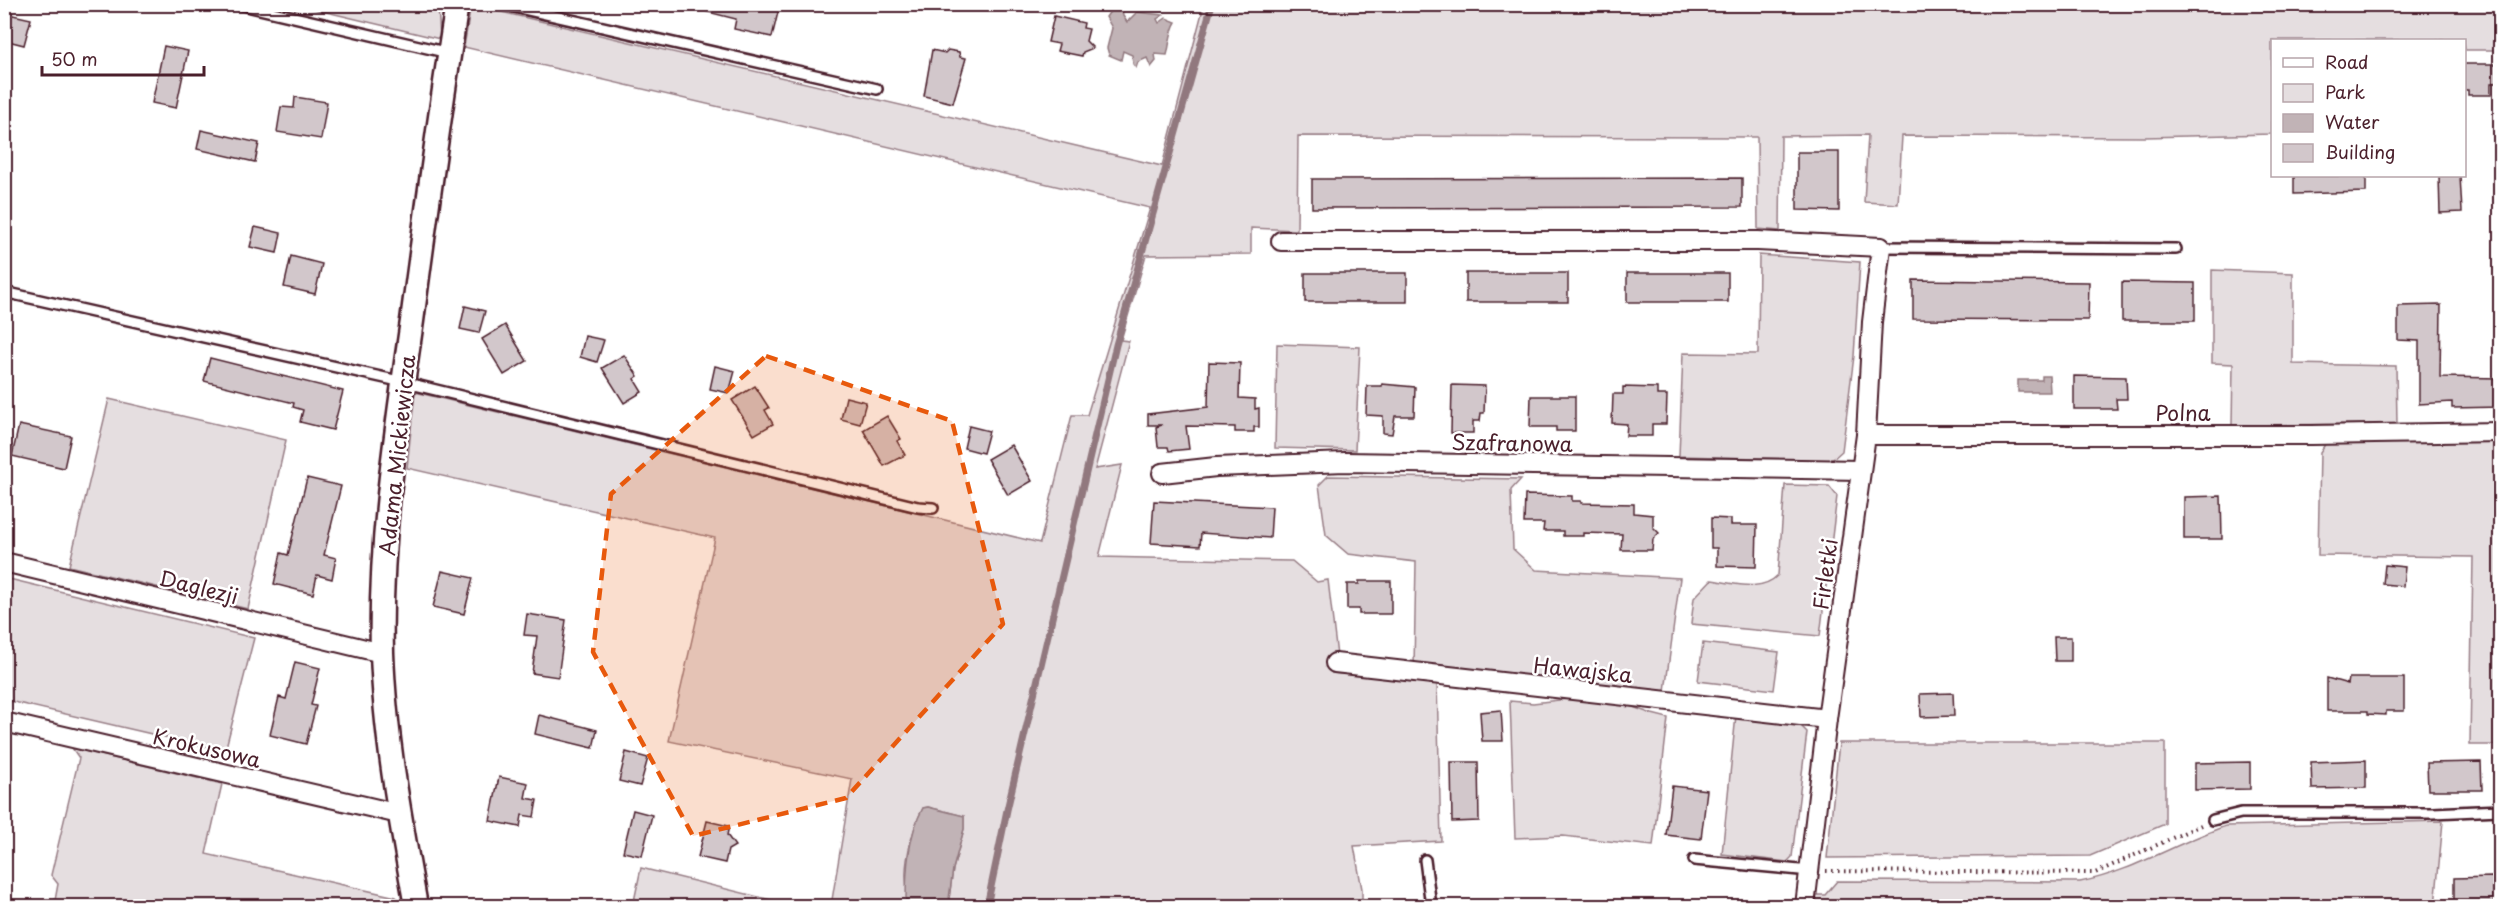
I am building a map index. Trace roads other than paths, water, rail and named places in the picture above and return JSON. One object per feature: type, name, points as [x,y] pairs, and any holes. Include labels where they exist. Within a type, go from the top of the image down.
[{"type":"street","name":"Adama Mickiewicza","points":[[416,906],[399,814],[388,733],[382,653],[383,575],[392,464],[457,4]]},
{"type":"street","points":[[1281,241],[1758,241],[1881,247]]},
{"type":"street","name":"Firletki","points":[[1805,906],[1827,719],[1866,435],[1872,322],[1881,247]]},
{"type":"street","name":"Polna","points":[[1866,435],[2312,435],[2500,432]]},
{"type":"street","name":"Szafranowa","points":[[1162,473],[1216,467],[1345,462],[1861,470]]},
{"type":"street","name":"Daglezji","points":[[4,562],[382,653]]},
{"type":"street","name":"Hawajska","points":[[1335,663],[1827,719]]},
{"type":"street","name":"Krokusowa","points":[[4,722],[399,814]]},
{"type":"lane","points":[[238,4],[449,53]]},
{"type":"lane","points":[[501,4],[877,89]]},
{"type":"lane","points":[[1881,247],[2176,249]]},
{"type":"lane","points":[[4,292],[403,382],[918,507],[933,508]]},
{"type":"lane","points":[[2213,820],[2241,813],[2433,813],[2500,810]]},
{"type":"lane","points":[[1425,860],[1431,906]]},
{"type":"lane","points":[[1694,860],[1810,871]]},
{"type":"water","points":[[1113,7],[1122,8],[1127,22],[1137,12],[1163,15],[1157,19],[1159,23],[1166,18],[1176,22],[1171,33],[1167,55],[1155,54],[1156,61],[1151,67],[1147,58],[1138,62],[1136,68],[1132,55],[1123,51],[1121,60],[1109,55],[1107,48],[1112,28],[1106,17]]},
{"type":"water","points":[[2042,376],[2049,376],[2050,392],[2018,392],[2018,380],[2042,380]]},
{"type":"water","points":[[928,807],[964,816],[964,829],[953,869],[948,906],[914,906],[906,901],[907,866],[911,841],[923,808]]},
{"type":"waterway","points":[[987,906],[1007,810],[1116,345],[1212,4]]}]
